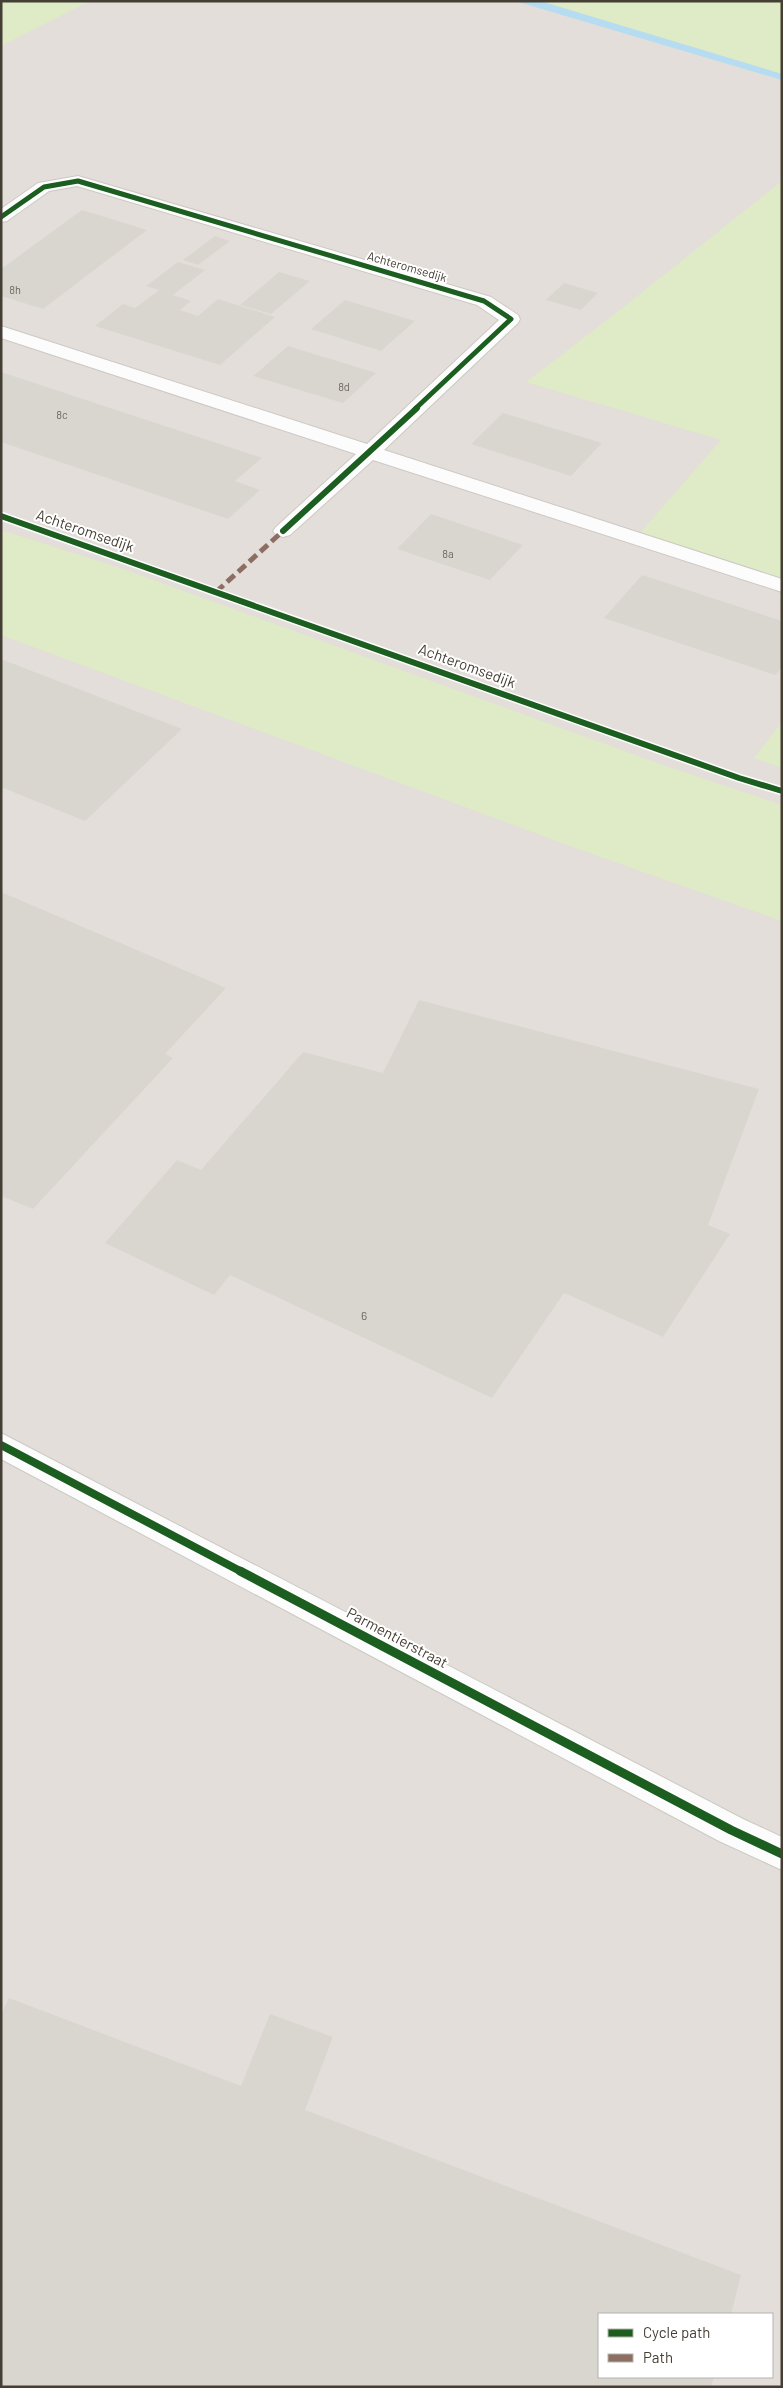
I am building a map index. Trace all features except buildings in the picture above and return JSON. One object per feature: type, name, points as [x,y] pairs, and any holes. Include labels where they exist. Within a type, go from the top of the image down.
[{"type":"street","name":"Achteromsedijk","points":[[1,217],[44,187],[78,181],[484,301],[511,319],[283,531]]},
{"type":"street","points":[[1,332],[782,586]]},
{"type":"street","name":"Parmentierstraat","points":[[1,1445],[722,1825],[782,1854]]},
{"type":"shaded area","points":[[1,1],[782,1],[782,2387],[1,2387]]},
{"type":"green space","points":[[1,1],[90,1],[1,46]]},
{"type":"green space","points":[[540,1],[782,1],[782,74]]},
{"type":"green space","points":[[782,181],[782,579],[639,534],[721,440],[526,382]]},
{"type":"green space","points":[[1,530],[123,569],[663,765],[782,805],[782,921],[581,850],[1,635]]},
{"type":"green space","points":[[782,722],[782,768],[754,758]]},
{"type":"water","points":[[515,1],[540,1],[782,74],[782,80]]},
{"type":"marked path","points":[[216,592],[283,531]]},
{"type":"cycle path","points":[[1,217],[44,187],[78,181],[484,301],[511,319],[283,531]]},
{"type":"cycle path","points":[[1,516],[739,778],[782,791]]},
{"type":"cycle path","points":[[1,1445],[731,1830],[782,1854]]}]
